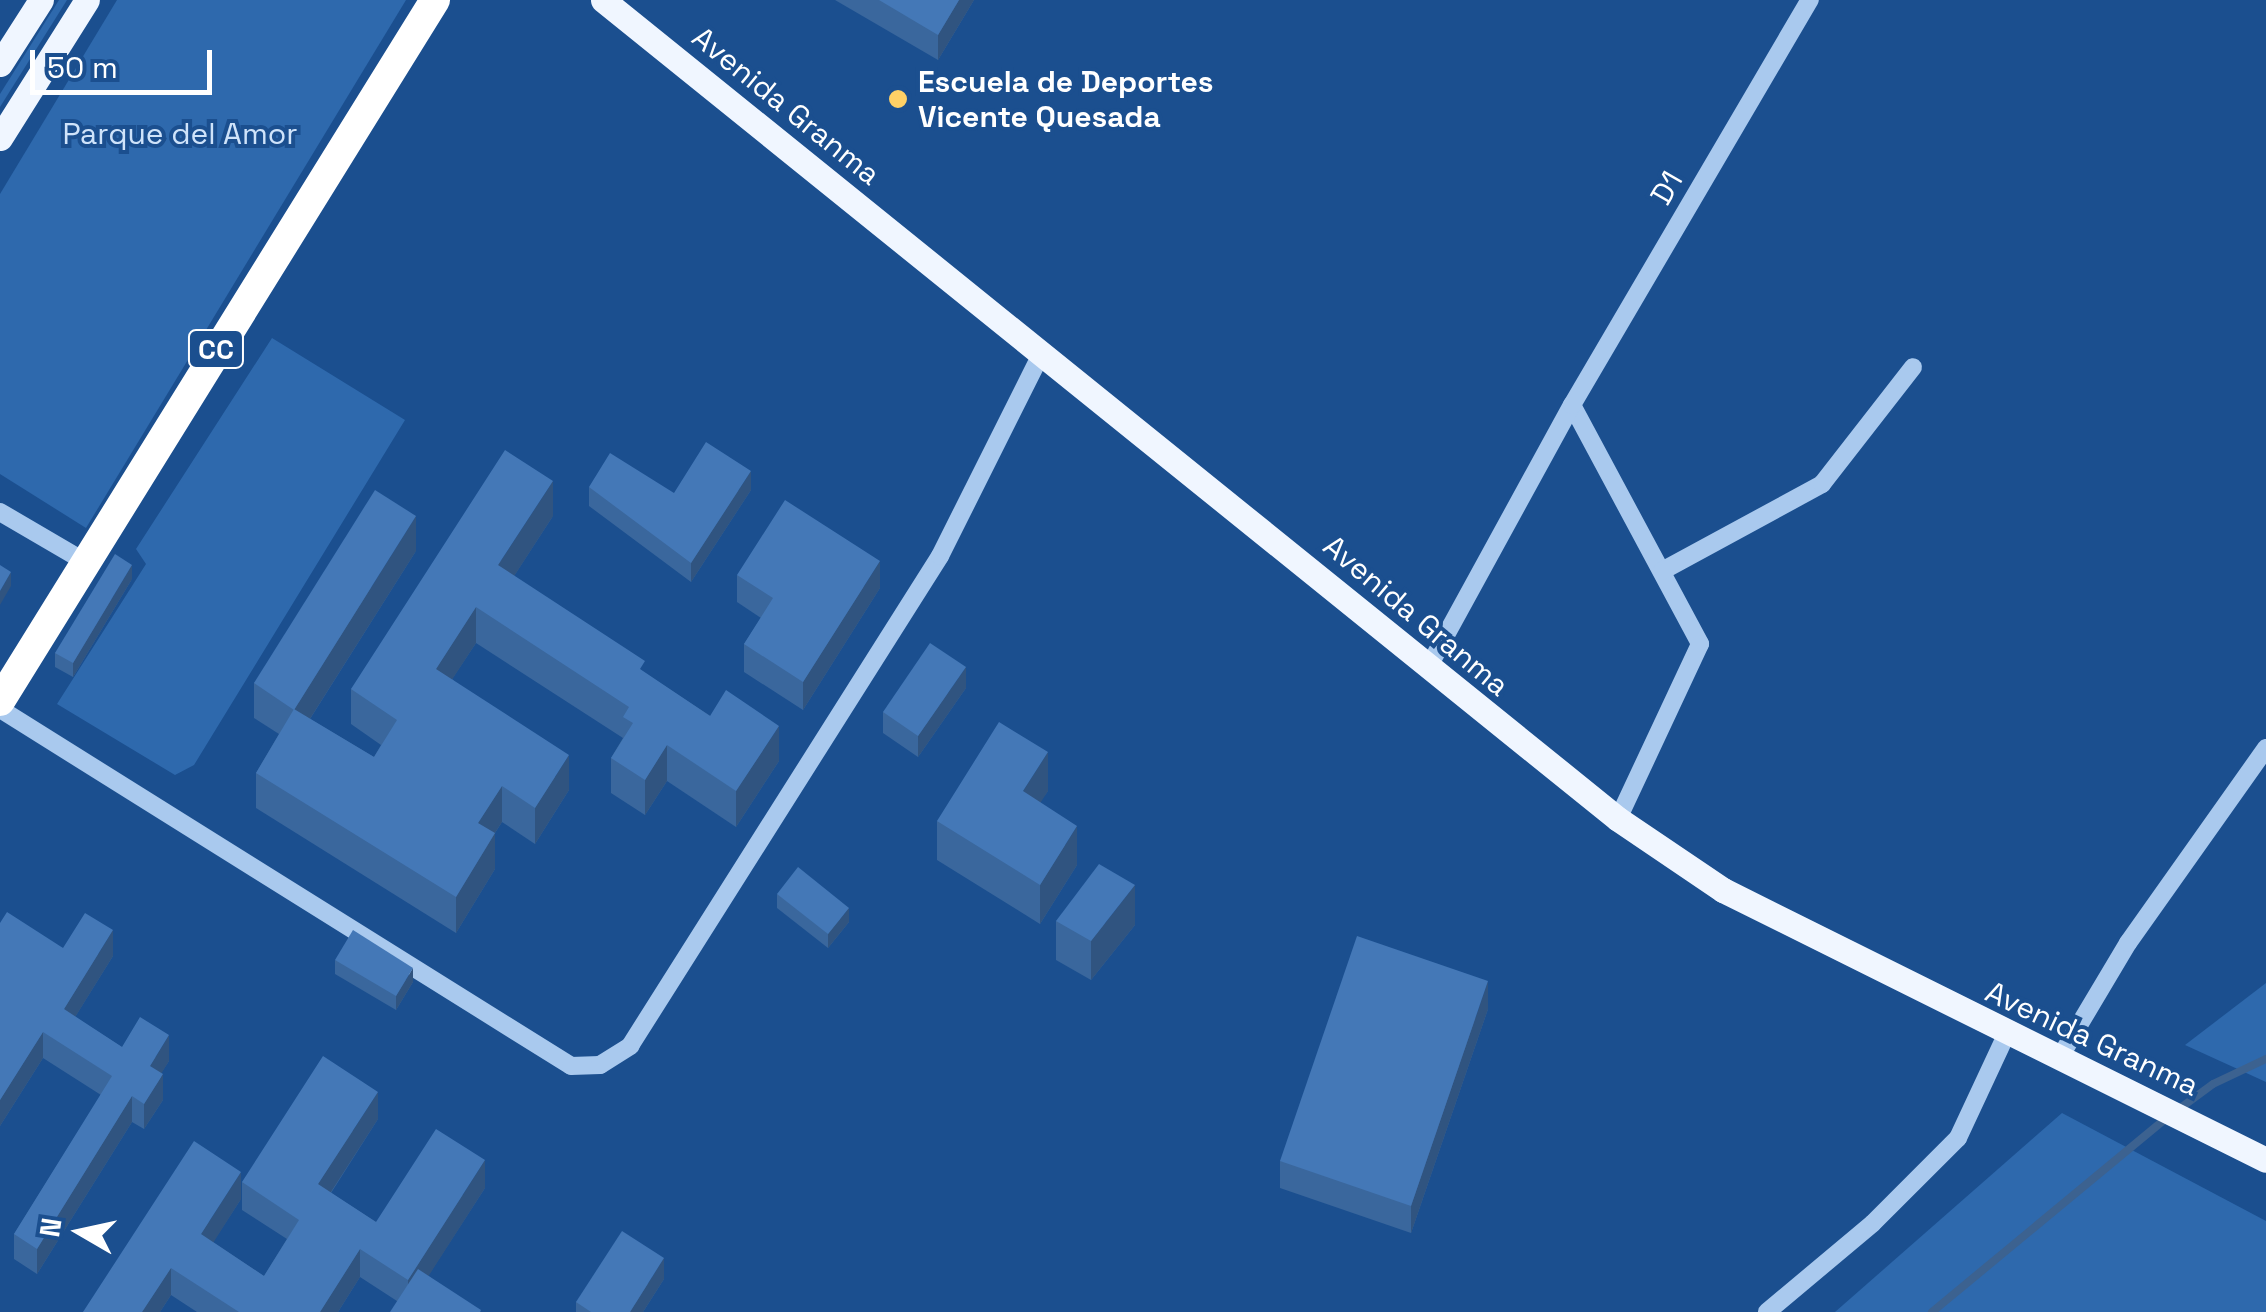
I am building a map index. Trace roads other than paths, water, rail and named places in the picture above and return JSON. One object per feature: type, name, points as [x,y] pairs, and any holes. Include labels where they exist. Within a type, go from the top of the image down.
[{"type":"highway","name":"CC","points":[[0,700],[435,0]]},
{"type":"main road","points":[[0,64],[41,0]]},
{"type":"main road","points":[[0,138],[86,0]]},
{"type":"main road","name":"Avenida Granma","points":[[603,0],[1618,819],[1723,890],[2006,1036],[2060,1057],[2266,1160]]},
{"type":"street","name":"D1","points":[[1429,666],[1572,405],[1810,0]]},
{"type":"street","points":[[0,709],[571,1066],[600,1065],[630,1046],[940,556],[1042,352]]},
{"type":"street","points":[[1662,571],[1822,484],[1913,368]]},
{"type":"street","points":[[1572,405],[1700,644],[1618,819]]},
{"type":"street","points":[[0,512],[84,561]]},
{"type":"street","points":[[2060,1057],[2128,942],[2266,748]]},
{"type":"street","points":[[1767,1312],[1873,1224],[1958,1138],[2006,1036]]},
{"type":"waterway","points":[[2179,1109],[2213,1084],[2266,1059]]},
{"type":"waterway","points":[[1932,1312],[2168,1117]]},
{"type":"place","name":"Escuela de Deportes Vicente Quesada","points":[[898,99]]},
{"type":"park label","name":"Parque del Amor","points":[[180,134]]}]
